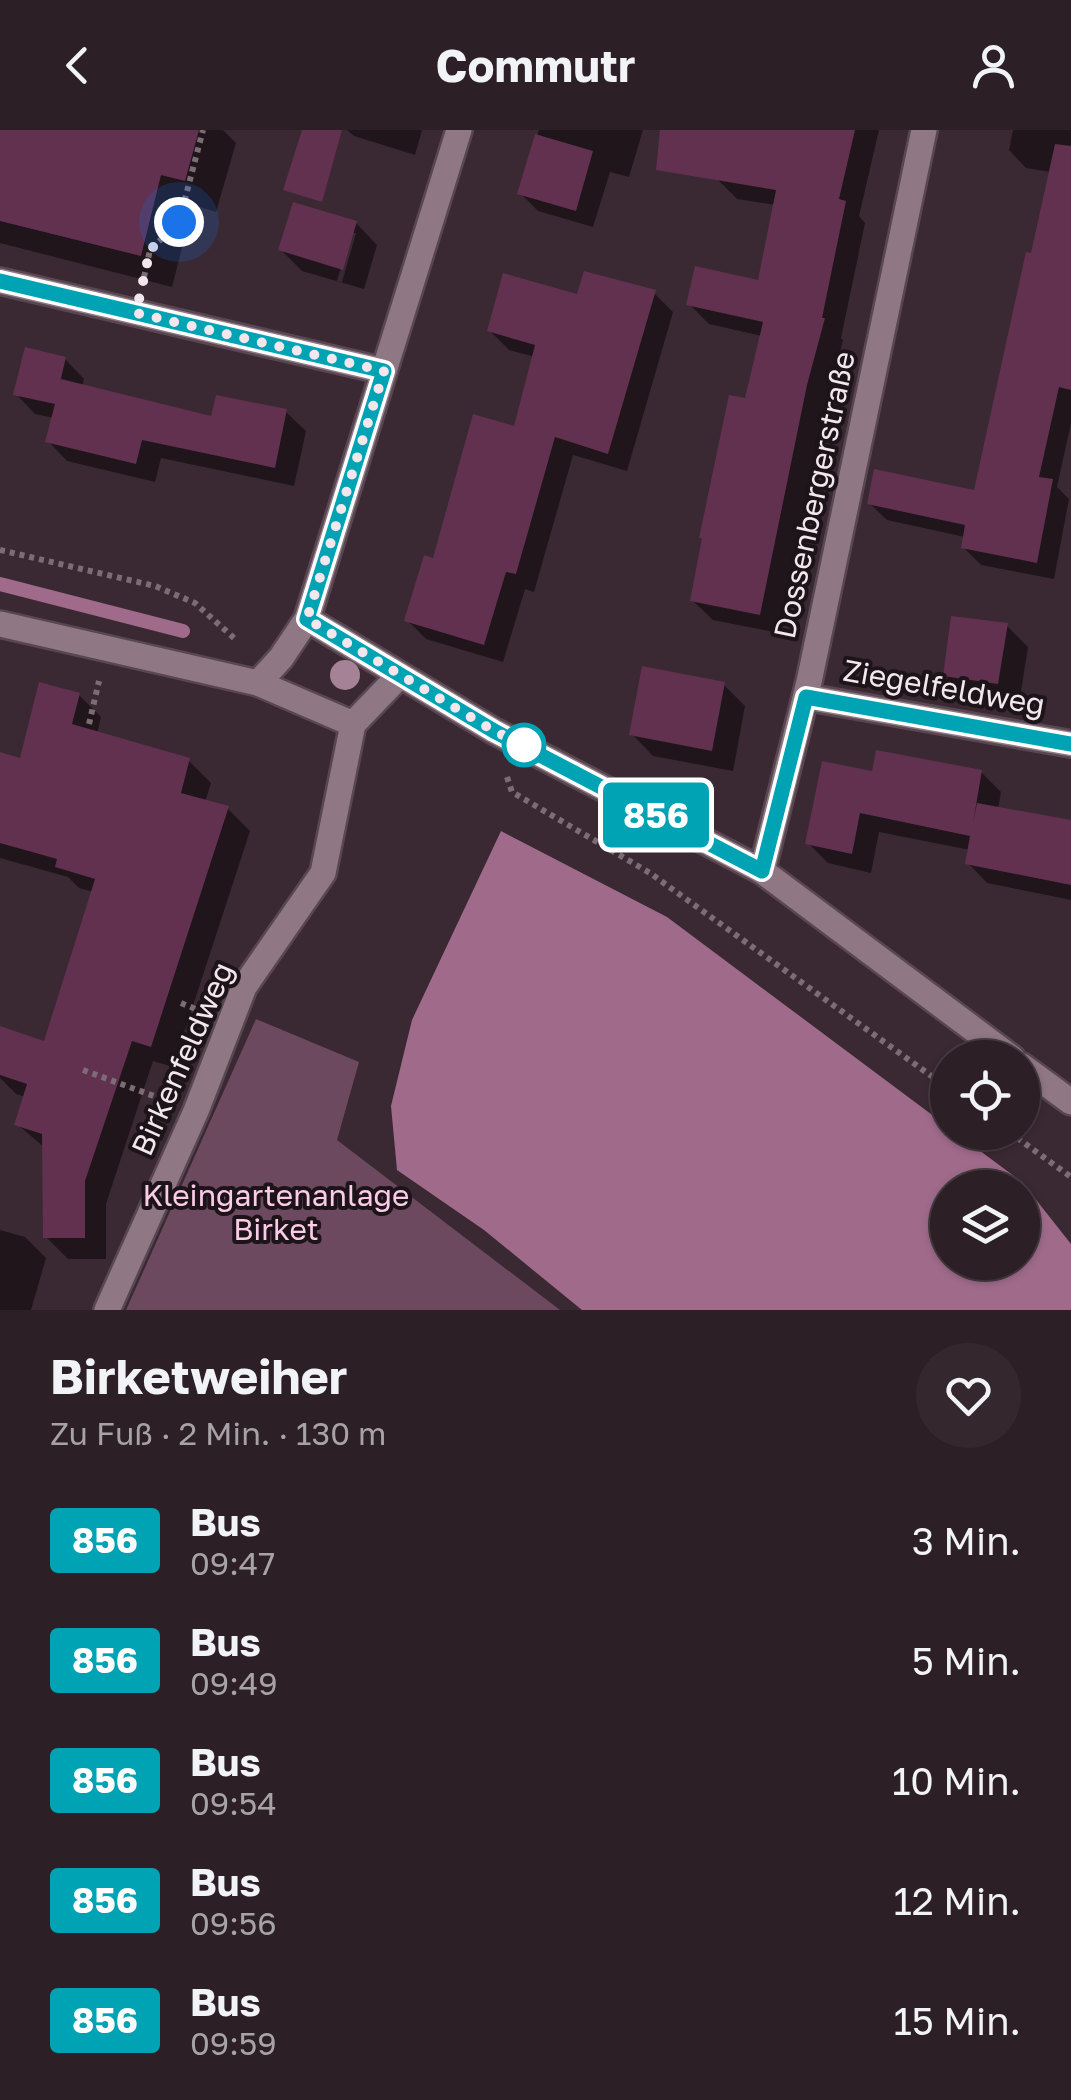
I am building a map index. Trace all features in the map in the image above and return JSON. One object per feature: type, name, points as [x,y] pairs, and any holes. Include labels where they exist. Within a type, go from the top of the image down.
[{"type":"street","points":[[258,682],[281,658],[307,619],[459,130]]},
{"type":"street","name":"Dossenbergerstraße","points":[[762,871],[806,697],[924,130]]},
{"type":"street","points":[[0,281],[384,371]]},
{"type":"street","points":[[307,619],[494,731],[762,871],[988,1040]]},
{"type":"street","points":[[0,624],[213,675],[258,682],[352,724],[399,676]]},
{"type":"street","name":"Ziegelfeldweg","points":[[806,697],[1071,744]]},
{"type":"street","name":"Birkenfeldweg","points":[[108,1310],[196,1111],[244,987],[323,873],[352,724]]},
{"type":"street","points":[[1040,1079],[1071,1102]]},
{"type":"path","points":[[136,313],[150,250],[179,222],[203,130]]},
{"type":"path","points":[[0,550],[156,586],[195,603],[236,640],[281,658]]},
{"type":"path","points":[[494,731],[512,792],[650,873],[930,1075]]},
{"type":"path","points":[[83,1070],[196,1111]]},
{"type":"path","points":[[1034,1150],[1071,1177]]},
{"type":"green space","name":"Kleingartenanlage Birket","points":[[256,1019],[359,1062],[337,1140],[560,1310],[126,1310]]},
{"type":"shaded area","points":[[501,831],[667,917],[930,1113],[930,1150],[979,1150],[1006,1170],[930,1170],[930,1280],[1040,1280],[1040,1205],[1071,1244],[1071,1310],[582,1310],[484,1230],[397,1170],[391,1106],[412,1020]]},
{"type":"building","points":[[0,130],[199,130],[185,181],[161,175],[141,256],[0,221]]},
{"type":"building","points":[[302,130],[342,130],[322,202],[283,190]]},
{"type":"building","points":[[660,130],[855,130],[839,199],[846,201],[825,318],[807,385],[760,615],[690,601],[729,395],[745,398],[763,322],[686,305],[695,266],[758,280],[776,190],[656,170]]},
{"type":"building","points":[[535,134],[593,151],[576,211],[517,194]]},
{"type":"building","points":[[1055,144],[1071,146],[1071,390],[1059,387],[1039,477],[1053,479],[1037,563],[961,548],[965,525],[867,504],[874,469],[974,490],[1026,252],[1031,253]]},
{"type":"building","points":[[293,202],[357,221],[343,270],[278,250]]},
{"type":"building","points":[[584,271],[656,290],[608,454],[555,437],[516,574],[506,572],[484,645],[404,621],[424,555],[433,558],[473,414],[514,426],[535,345],[487,331],[503,273],[577,294]]},
{"type":"building","points":[[25,347],[66,357],[59,387],[61,379],[211,416],[216,395],[287,409],[275,468],[142,440],[136,464],[45,442],[55,404],[13,395]]},
{"type":"building","points":[[951,616],[1008,623],[998,684],[943,676]]},
{"type":"building","points":[[642,666],[725,682],[712,751],[629,735]]},
{"type":"building","points":[[39,682],[80,693],[72,724],[190,758],[181,793],[229,806],[151,1047],[132,1041],[85,1181],[85,1238],[43,1238],[42,1134],[14,1125],[27,1084],[0,1075],[0,1026],[44,1041],[95,879],[55,867],[57,859],[0,843],[0,752],[20,758]]},
{"type":"building","points":[[876,750],[982,770],[973,823],[977,803],[1071,820],[1071,885],[965,864],[970,836],[860,813],[852,854],[805,844],[822,761],[872,771]]},
{"type":"waterway","points":[[0,584],[183,631]]},
{"type":"bus line","name":"856","points":[[0,281],[384,371],[307,619],[494,731],[762,871],[806,697],[1071,744]]},
{"type":"route","points":[[179,222],[150,250],[136,313],[384,371],[307,619],[399,676],[524,745]]}]
